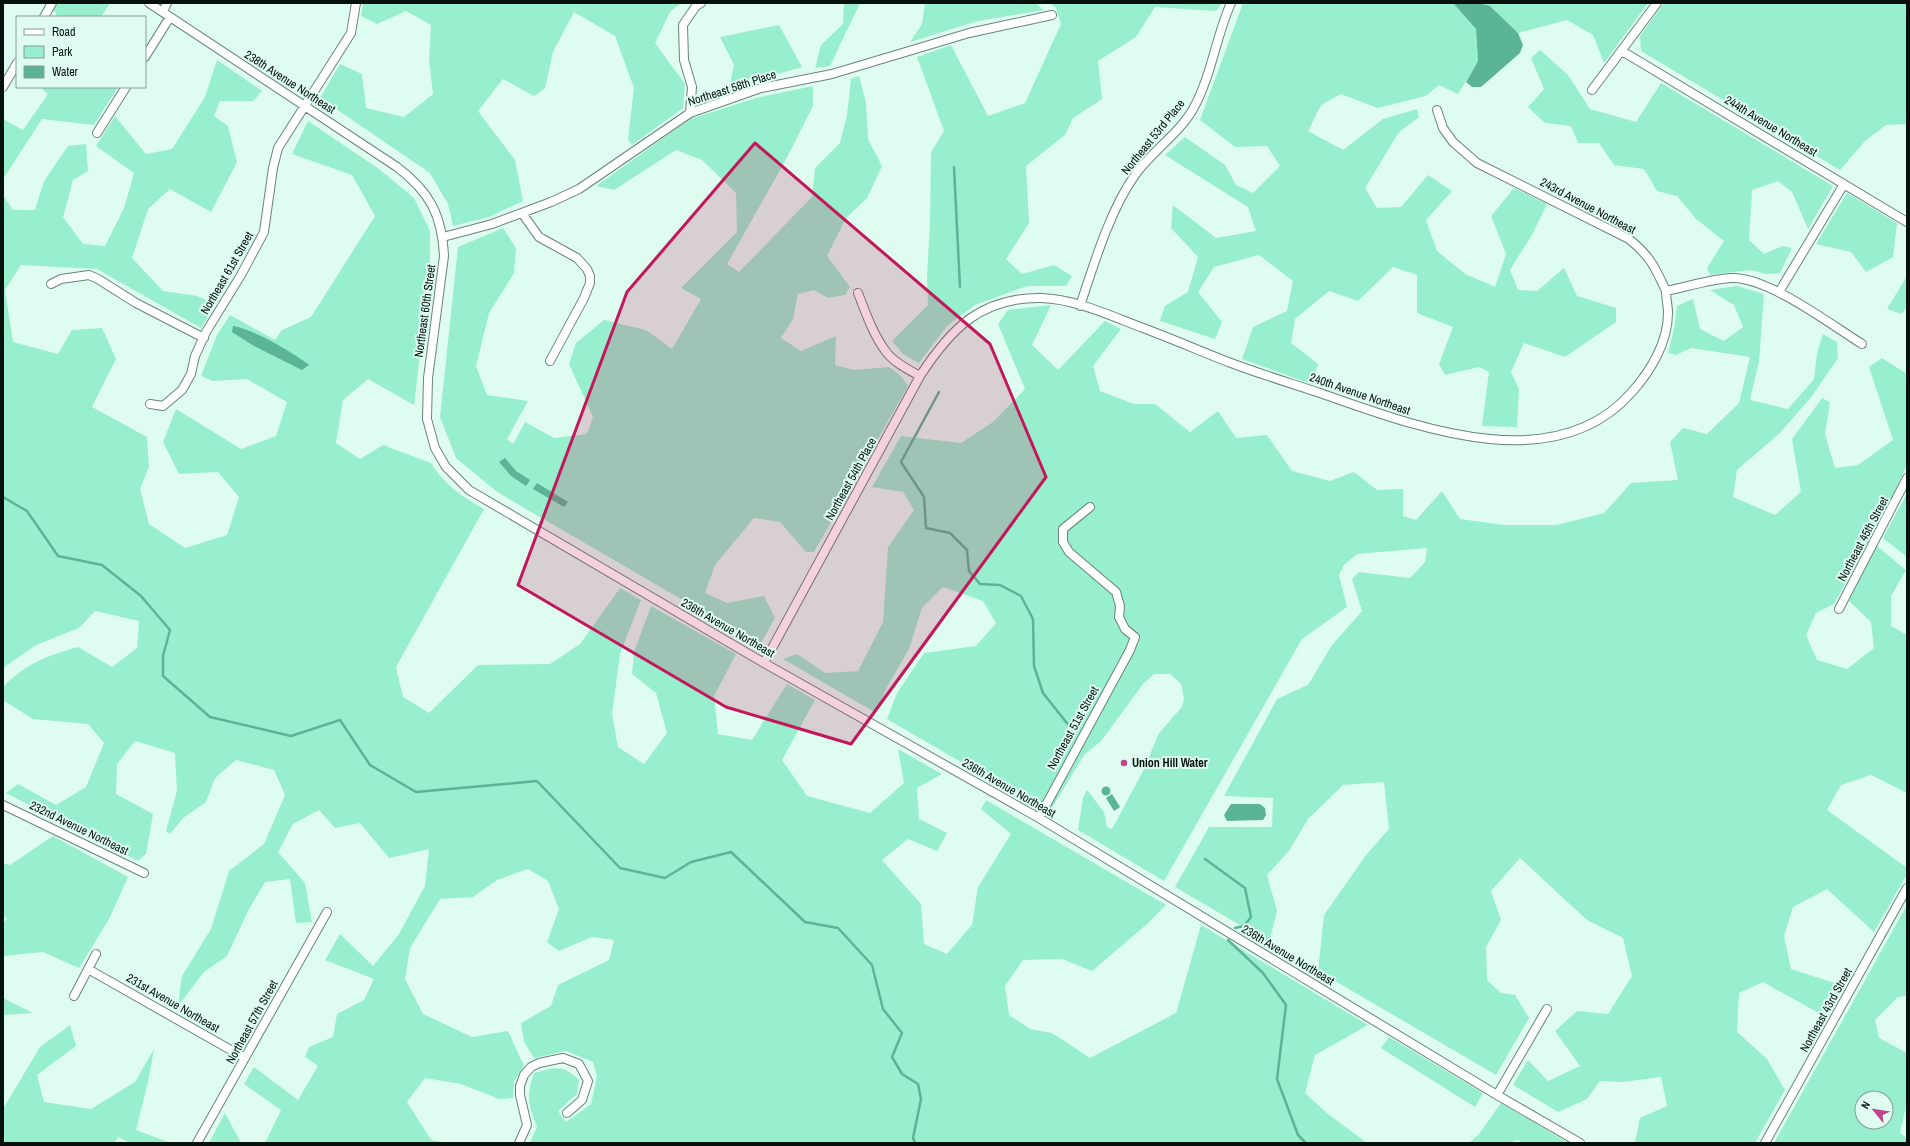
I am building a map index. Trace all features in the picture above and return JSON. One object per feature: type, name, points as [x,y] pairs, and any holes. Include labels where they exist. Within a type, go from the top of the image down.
[{"type":"street","points":[[45,16],[52,3]]},
{"type":"street","name":"238th Avenue Northeast","points":[[149,3],[397,167],[417,184]]},
{"type":"street","points":[[163,12],[167,3]]},
{"type":"street","name":"Northeast 61st Street","points":[[150,404],[163,406],[182,390],[190,374],[195,356],[204,338],[264,232],[273,168],[278,148],[351,33],[356,3]]},
{"type":"street","points":[[690,113],[692,87],[684,60],[683,25],[696,6],[701,3]]},
{"type":"street","name":"Northeast 53rd Place","points":[[1080,306],[1120,199],[1136,174],[1184,121],[1193,108],[1231,3]]},
{"type":"street","points":[[1592,90],[1657,3]]},
{"type":"street","name":"Northeast 58th Place","points":[[443,237],[474,230],[551,202],[579,189],[690,113],[761,88],[832,74],[969,33],[1052,15]]},
{"type":"street","points":[[146,55],[170,17]]},
{"type":"street","name":"244th Avenue Northeast","points":[[1622,51],[1907,222]]},
{"type":"street","points":[[3,87],[16,65]]},
{"type":"street","points":[[97,133],[125,88]]},
{"type":"street","name":"243rd Avenue Northeast","points":[[1437,110],[1443,128],[1453,142],[1476,162],[1629,239],[1642,250],[1652,262],[1666,291]]},
{"type":"street","name":"Northeast 60th Street","points":[[417,184],[434,208],[443,237],[444,256],[442,278],[427,398],[429,431],[435,448]]},
{"type":"street","points":[[1779,292],[1844,184]]},
{"type":"street","points":[[522,213],[539,237],[577,258],[587,268],[590,276],[590,283],[584,298],[550,361]]},
{"type":"street","points":[[51,284],[61,279],[89,275],[136,303],[204,338]]},
{"type":"street","points":[[1666,291],[1732,278],[1758,282],[1779,292],[1862,344]]},
{"type":"street","name":"240th Avenue Northeast","points":[[972,316],[992,307],[1019,300],[1040,298],[1061,300],[1173,339],[1232,363],[1397,420],[1436,431],[1501,440],[1539,438],[1571,433],[1590,426],[1626,399],[1650,368],[1661,345],[1668,314],[1666,291]]},
{"type":"street","points":[[858,293],[870,324],[887,353],[902,366],[920,376]]},
{"type":"street","name":"Northeast 54th Place","points":[[764,663],[920,376],[951,333],[972,316]]},
{"type":"street","name":"236th Avenue Northeast","points":[[435,448],[446,467],[455,477],[481,498],[764,663],[1038,818],[1497,1095],[1580,1143]]},
{"type":"street","name":"Northeast 45th Street","points":[[1839,609],[1907,478]]},
{"type":"street","name":"Northeast 51st Street","points":[[1038,818],[1130,650],[1135,637],[1125,628],[1119,617],[1120,606],[1116,592],[1078,560],[1063,542],[1063,529],[1090,507]]},
{"type":"street","name":"232nd Avenue Northeast","points":[[3,805],[144,873]]},
{"type":"street","name":"Northeast 43rd Street","points":[[1765,1143],[1907,888]]},
{"type":"street","name":"Northeast 57th Street","points":[[197,1143],[327,912]]},
{"type":"street","points":[[74,996],[96,954]]},
{"type":"street","name":"231st Avenue Northeast","points":[[88,969],[245,1058]]},
{"type":"street","points":[[1497,1095],[1547,1009]]},
{"type":"street","points":[[519,1143],[527,1125],[520,1096],[520,1086],[524,1075],[531,1067],[539,1063],[563,1058],[579,1064],[588,1081],[582,1100],[567,1113]]},
{"type":"highlighted area","points":[[755,143],[990,344],[1046,477],[851,744],[726,707],[518,585],[627,292]]},
{"type":"green space","points":[[57,3],[110,3],[102,16],[57,16],[53,9]]},
{"type":"green space","points":[[363,3],[681,3],[670,12],[655,43],[685,84],[683,108],[632,145],[628,139],[634,88],[615,36],[574,12],[553,52],[545,88],[534,96],[503,79],[478,111],[515,160],[523,201],[489,217],[453,226],[448,204],[430,173],[320,98],[340,64],[362,74],[366,108],[404,117],[433,94],[429,60],[431,25],[406,11],[377,24],[361,16]]},
{"type":"green space","points":[[844,3],[860,3],[830,66],[815,68],[821,45],[843,24]]},
{"type":"green space","points":[[925,3],[1035,3],[1044,10],[978,21],[910,42],[922,24]]},
{"type":"green space","points":[[1050,3],[1222,3],[1216,11],[1155,7],[1136,37],[1098,61],[1102,99],[1073,118],[1065,135],[1026,166],[1029,223],[1006,259],[1022,274],[1054,265],[1072,276],[1066,286],[1027,286],[975,305],[947,326],[919,363],[903,354],[892,341],[928,305],[927,277],[930,223],[931,152],[944,131],[917,57],[951,45],[988,116],[1025,103],[1061,24],[1056,8]]},
{"type":"green space","points":[[1243,3],[1453,3],[1476,29],[1478,61],[1458,94],[1439,85],[1426,96],[1378,108],[1341,94],[1321,105],[1308,131],[1343,150],[1383,119],[1417,109],[1419,117],[1399,132],[1365,188],[1377,208],[1401,207],[1428,175],[1452,191],[1426,220],[1437,251],[1465,274],[1495,287],[1506,254],[1491,216],[1514,188],[1547,204],[1533,233],[1510,270],[1518,290],[1537,291],[1564,268],[1577,296],[1616,308],[1616,322],[1565,357],[1524,343],[1511,372],[1519,389],[1517,427],[1482,426],[1489,372],[1479,367],[1445,375],[1439,364],[1453,327],[1417,313],[1417,275],[1393,267],[1358,301],[1329,291],[1295,319],[1291,343],[1318,364],[1311,384],[1242,359],[1253,327],[1287,311],[1293,281],[1259,255],[1214,267],[1198,292],[1222,322],[1215,339],[1160,321],[1165,306],[1188,292],[1198,257],[1171,228],[1173,205],[1216,238],[1256,231],[1248,207],[1165,155],[1185,137],[1225,165],[1236,185],[1253,193],[1280,166],[1267,146],[1235,147],[1200,120]]},
{"type":"green space","points":[[1479,3],[1648,3],[1604,63],[1593,35],[1567,20],[1518,33],[1490,6]]},
{"type":"green space","points":[[1664,3],[1907,3],[1907,124],[1886,125],[1865,141],[1840,170],[1641,51],[1640,36]]},
{"type":"green space","points":[[779,25],[802,67],[729,88],[734,65],[720,37]]},
{"type":"green space","points":[[1540,50],[1568,75],[1590,109],[1636,122],[1661,83],[1833,186],[1808,229],[1792,192],[1778,181],[1752,190],[1749,240],[1764,254],[1782,246],[1792,248],[1780,273],[1766,274],[1750,270],[1710,275],[1707,268],[1724,241],[1696,219],[1677,196],[1657,191],[1644,169],[1614,165],[1599,143],[1578,143],[1571,126],[1545,123],[1528,107],[1544,89],[1531,58]]},
{"type":"green space","points":[[217,60],[262,91],[253,101],[220,101],[214,116],[228,126],[237,162],[211,212],[170,189],[148,209],[132,258],[163,291],[197,296],[215,304],[201,328],[97,269],[21,265],[5,290],[13,342],[58,354],[72,330],[102,328],[116,359],[92,407],[147,437],[149,467],[140,489],[149,524],[185,548],[227,535],[239,497],[218,472],[179,474],[163,442],[176,409],[241,449],[276,436],[287,402],[247,379],[213,381],[201,376],[217,335],[230,315],[275,340],[282,330],[311,317],[375,216],[352,175],[292,154],[308,121],[379,169],[414,198],[430,231],[430,270],[414,405],[368,379],[343,400],[336,443],[360,459],[383,445],[431,463],[448,484],[484,509],[396,667],[403,697],[429,713],[478,665],[550,664],[580,644],[620,588],[641,600],[620,654],[612,714],[618,747],[644,764],[667,733],[656,693],[632,674],[634,652],[651,606],[736,654],[714,696],[718,734],[752,740],[787,684],[815,700],[782,760],[807,796],[870,813],[904,783],[898,749],[942,774],[917,788],[919,819],[947,833],[937,851],[908,839],[882,860],[921,904],[924,944],[947,954],[972,925],[978,887],[1011,834],[981,809],[986,800],[1166,905],[1147,924],[1092,971],[1062,959],[1023,960],[1005,986],[1009,1015],[1030,1029],[1052,1033],[1090,1058],[1176,1013],[1201,925],[1368,1025],[1315,1055],[1305,1093],[1328,1114],[1367,1143],[530,1143],[537,1127],[529,1100],[530,1088],[534,1073],[558,1068],[568,1071],[579,1080],[577,1094],[558,1111],[566,1122],[591,1104],[597,1076],[593,1062],[566,1051],[534,1058],[524,1042],[521,1023],[551,1006],[558,985],[609,960],[614,940],[592,937],[559,951],[547,942],[559,909],[548,881],[528,869],[497,880],[473,897],[440,899],[410,948],[405,979],[423,1014],[472,1037],[508,1031],[524,1066],[514,1081],[513,1098],[499,1099],[461,1084],[425,1078],[407,1102],[431,1140],[448,1143],[265,1143],[281,1110],[244,1084],[254,1067],[298,1100],[318,1066],[305,1057],[309,1047],[333,1037],[337,1014],[364,1000],[374,979],[325,960],[340,934],[373,966],[399,934],[425,886],[429,849],[389,858],[360,823],[335,828],[319,810],[293,824],[278,852],[305,883],[312,922],[296,923],[290,879],[265,882],[249,909],[227,956],[204,972],[178,1006],[182,976],[211,929],[229,871],[264,844],[285,795],[274,770],[236,760],[215,778],[206,802],[183,818],[170,834],[166,831],[177,791],[175,753],[135,741],[117,764],[116,794],[153,814],[146,854],[138,861],[6,793],[18,784],[56,805],[86,787],[104,743],[88,724],[33,719],[3,700],[4,686],[20,672],[38,661],[57,653],[78,647],[112,667],[137,648],[139,621],[95,611],[79,628],[36,645],[3,668],[3,195],[13,210],[35,210],[44,181],[68,146],[86,144],[88,171],[73,180],[63,217],[83,244],[105,246],[124,208],[134,173],[96,146],[115,116],[146,154],[172,149],[205,97]]},
{"type":"green space","points":[[859,76],[866,103],[868,139],[882,166],[867,198],[846,218],[827,256],[850,287],[845,295],[828,298],[814,290],[798,294],[793,319],[781,338],[801,351],[836,336],[835,365],[854,370],[889,367],[901,376],[908,386],[814,552],[806,552],[780,522],[754,518],[715,565],[705,593],[727,603],[764,596],[775,618],[760,645],[497,492],[456,458],[440,417],[458,247],[503,228],[516,248],[514,273],[489,313],[476,366],[487,395],[528,401],[507,439],[513,444],[525,422],[554,438],[587,434],[593,417],[569,364],[576,343],[604,320],[646,330],[672,349],[701,299],[681,288],[737,232],[736,193],[702,160],[676,150],[614,190],[596,186],[690,119],[756,98],[813,86],[813,106],[784,163],[727,264],[739,272],[812,197],[815,168],[840,143],[847,115],[851,79]]},
{"type":"green space","points":[[41,88],[117,88],[94,125],[42,119],[3,179],[3,119],[23,130],[48,94]]},
{"type":"green space","points":[[1847,193],[1897,223],[1893,257],[1866,272],[1851,252],[1816,244]]},
{"type":"green space","points":[[1907,276],[1907,307],[1901,314],[1887,309]]},
{"type":"green space","points":[[1737,286],[1764,294],[1759,361],[1750,400],[1788,409],[1814,379],[1817,353],[1823,334],[1837,342],[1838,358],[1812,396],[1780,433],[1737,470],[1733,497],[1775,515],[1801,492],[1792,439],[1822,398],[1830,402],[1825,434],[1835,468],[1858,465],[1893,440],[1869,367],[1882,358],[1907,374],[1907,465],[1889,503],[1834,604],[1816,613],[1806,635],[1817,660],[1847,669],[1874,648],[1871,622],[1849,601],[1877,546],[1906,570],[1891,596],[1891,626],[1907,635],[1907,793],[1871,775],[1841,785],[1827,810],[1907,868],[1907,874],[1874,932],[1827,889],[1793,907],[1784,936],[1791,969],[1844,986],[1826,1017],[1763,982],[1739,993],[1737,1032],[1767,1059],[1785,1090],[1755,1143],[1635,1143],[1640,1118],[1667,1106],[1661,1077],[1623,1082],[1600,1081],[1587,1099],[1558,1112],[1513,1085],[1528,1060],[1548,1081],[1580,1066],[1555,1031],[1577,1011],[1608,1014],[1632,976],[1623,938],[1587,920],[1520,858],[1491,891],[1501,920],[1486,947],[1487,980],[1501,993],[1515,995],[1529,1018],[1496,1075],[1318,971],[1324,915],[1366,855],[1389,829],[1384,782],[1343,785],[1308,819],[1289,851],[1267,875],[1277,911],[1269,942],[1175,887],[1209,827],[1272,827],[1273,798],[1224,796],[1277,699],[1308,685],[1332,645],[1362,611],[1352,579],[1359,572],[1410,578],[1425,562],[1427,548],[1357,554],[1344,565],[1339,575],[1347,607],[1302,639],[1164,881],[1078,830],[1083,798],[1087,790],[1104,812],[1107,827],[1112,829],[1143,771],[1159,733],[1182,707],[1184,699],[1181,684],[1170,674],[1154,674],[1143,684],[1101,741],[1084,755],[1049,813],[887,719],[897,693],[924,653],[976,646],[996,623],[983,601],[943,587],[922,608],[909,649],[887,687],[876,713],[783,659],[797,654],[825,673],[858,671],[883,622],[888,547],[914,510],[903,492],[872,487],[901,436],[961,443],[993,422],[1025,389],[998,324],[1008,310],[1051,305],[1032,345],[1058,370],[1105,321],[1121,329],[1093,366],[1100,391],[1134,404],[1155,404],[1190,432],[1218,411],[1236,438],[1267,435],[1292,471],[1330,481],[1354,472],[1377,490],[1403,489],[1403,516],[1416,520],[1442,491],[1460,519],[1504,525],[1557,525],[1604,513],[1631,483],[1678,480],[1670,442],[1683,428],[1707,434],[1739,403],[1750,357],[1691,348],[1676,355],[1668,353],[1674,329],[1677,306],[1693,299],[1700,329],[1724,341],[1743,327],[1734,305],[1710,290]]},
{"type":"green space","points":[[1906,495],[1907,497],[1907,557],[1883,538]]},
{"type":"green space","points":[[53,836],[128,877],[109,919],[79,968],[43,952],[3,956],[3,924],[7,918],[3,916],[3,863],[10,865]]},
{"type":"green space","points":[[1907,905],[1907,996],[1898,997],[1875,1020],[1879,1038],[1907,1053],[1907,1103],[1900,1133],[1907,1138],[1907,1143],[1774,1143]]},
{"type":"green space","points":[[3,998],[33,1013],[3,1015]]},
{"type":"green space","points":[[70,1025],[76,1046],[37,1075],[44,1102],[91,1109],[135,1082],[154,1049],[148,1082],[136,1130],[171,1143],[131,1143],[118,1137],[115,1143],[3,1143],[3,1109],[40,1047]]},
{"type":"green space","points":[[1389,1037],[1483,1093],[1475,1107],[1381,1048]]},
{"type":"green space","points":[[1501,1103],[1568,1143],[1524,1143],[1518,1140],[1507,1143],[1469,1143],[1479,1134]]},
{"type":"green space","points":[[225,1113],[241,1143],[209,1143]]},
{"type":"water","points":[[1453,3],[1479,3],[1490,6],[1518,33],[1523,45],[1520,53],[1481,87],[1472,87],[1466,82],[1478,61],[1476,29]]},
{"type":"water","points":[[233,326],[251,332],[272,342],[309,365],[302,370],[254,346],[232,332]]},
{"type":"water","points":[[505,458],[516,471],[530,480],[526,486],[511,476],[499,462]]},
{"type":"water","points":[[537,483],[568,502],[564,507],[533,489]]},
{"type":"water","points":[[1104,787],[1108,787],[1110,791],[1108,795],[1104,795],[1102,793],[1102,789]]},
{"type":"water","points":[[1112,794],[1120,807],[1114,811],[1106,798]]},
{"type":"water","points":[[1231,804],[1260,804],[1265,808],[1266,815],[1263,820],[1227,821],[1224,815]]},
{"type":"waterway","points":[[954,167],[960,287]]},
{"type":"waterway","points":[[939,392],[901,462],[924,497],[926,528],[950,533],[967,550],[969,571],[980,584],[1000,585],[1021,596],[1033,619],[1034,666],[1043,693],[1074,732]]},
{"type":"waterway","points":[[3,497],[27,511],[58,556],[102,565],[141,596],[170,630],[163,656],[163,676],[210,717],[291,736],[340,720],[370,765],[416,792],[537,781],[620,868],[665,878],[691,862],[731,852],[805,922],[838,928],[872,965],[883,1009],[902,1033],[892,1057],[902,1074],[918,1084],[921,1099],[913,1138],[915,1143]]},
{"type":"waterway","points":[[1205,859],[1245,888],[1251,917],[1244,926],[1235,928]]},
{"type":"waterway","points":[[1228,940],[1263,973],[1286,1005],[1277,1079],[1298,1135],[1306,1143]]},
{"type":"place","name":"Union Hill Water","points":[[1124,763]]}]
